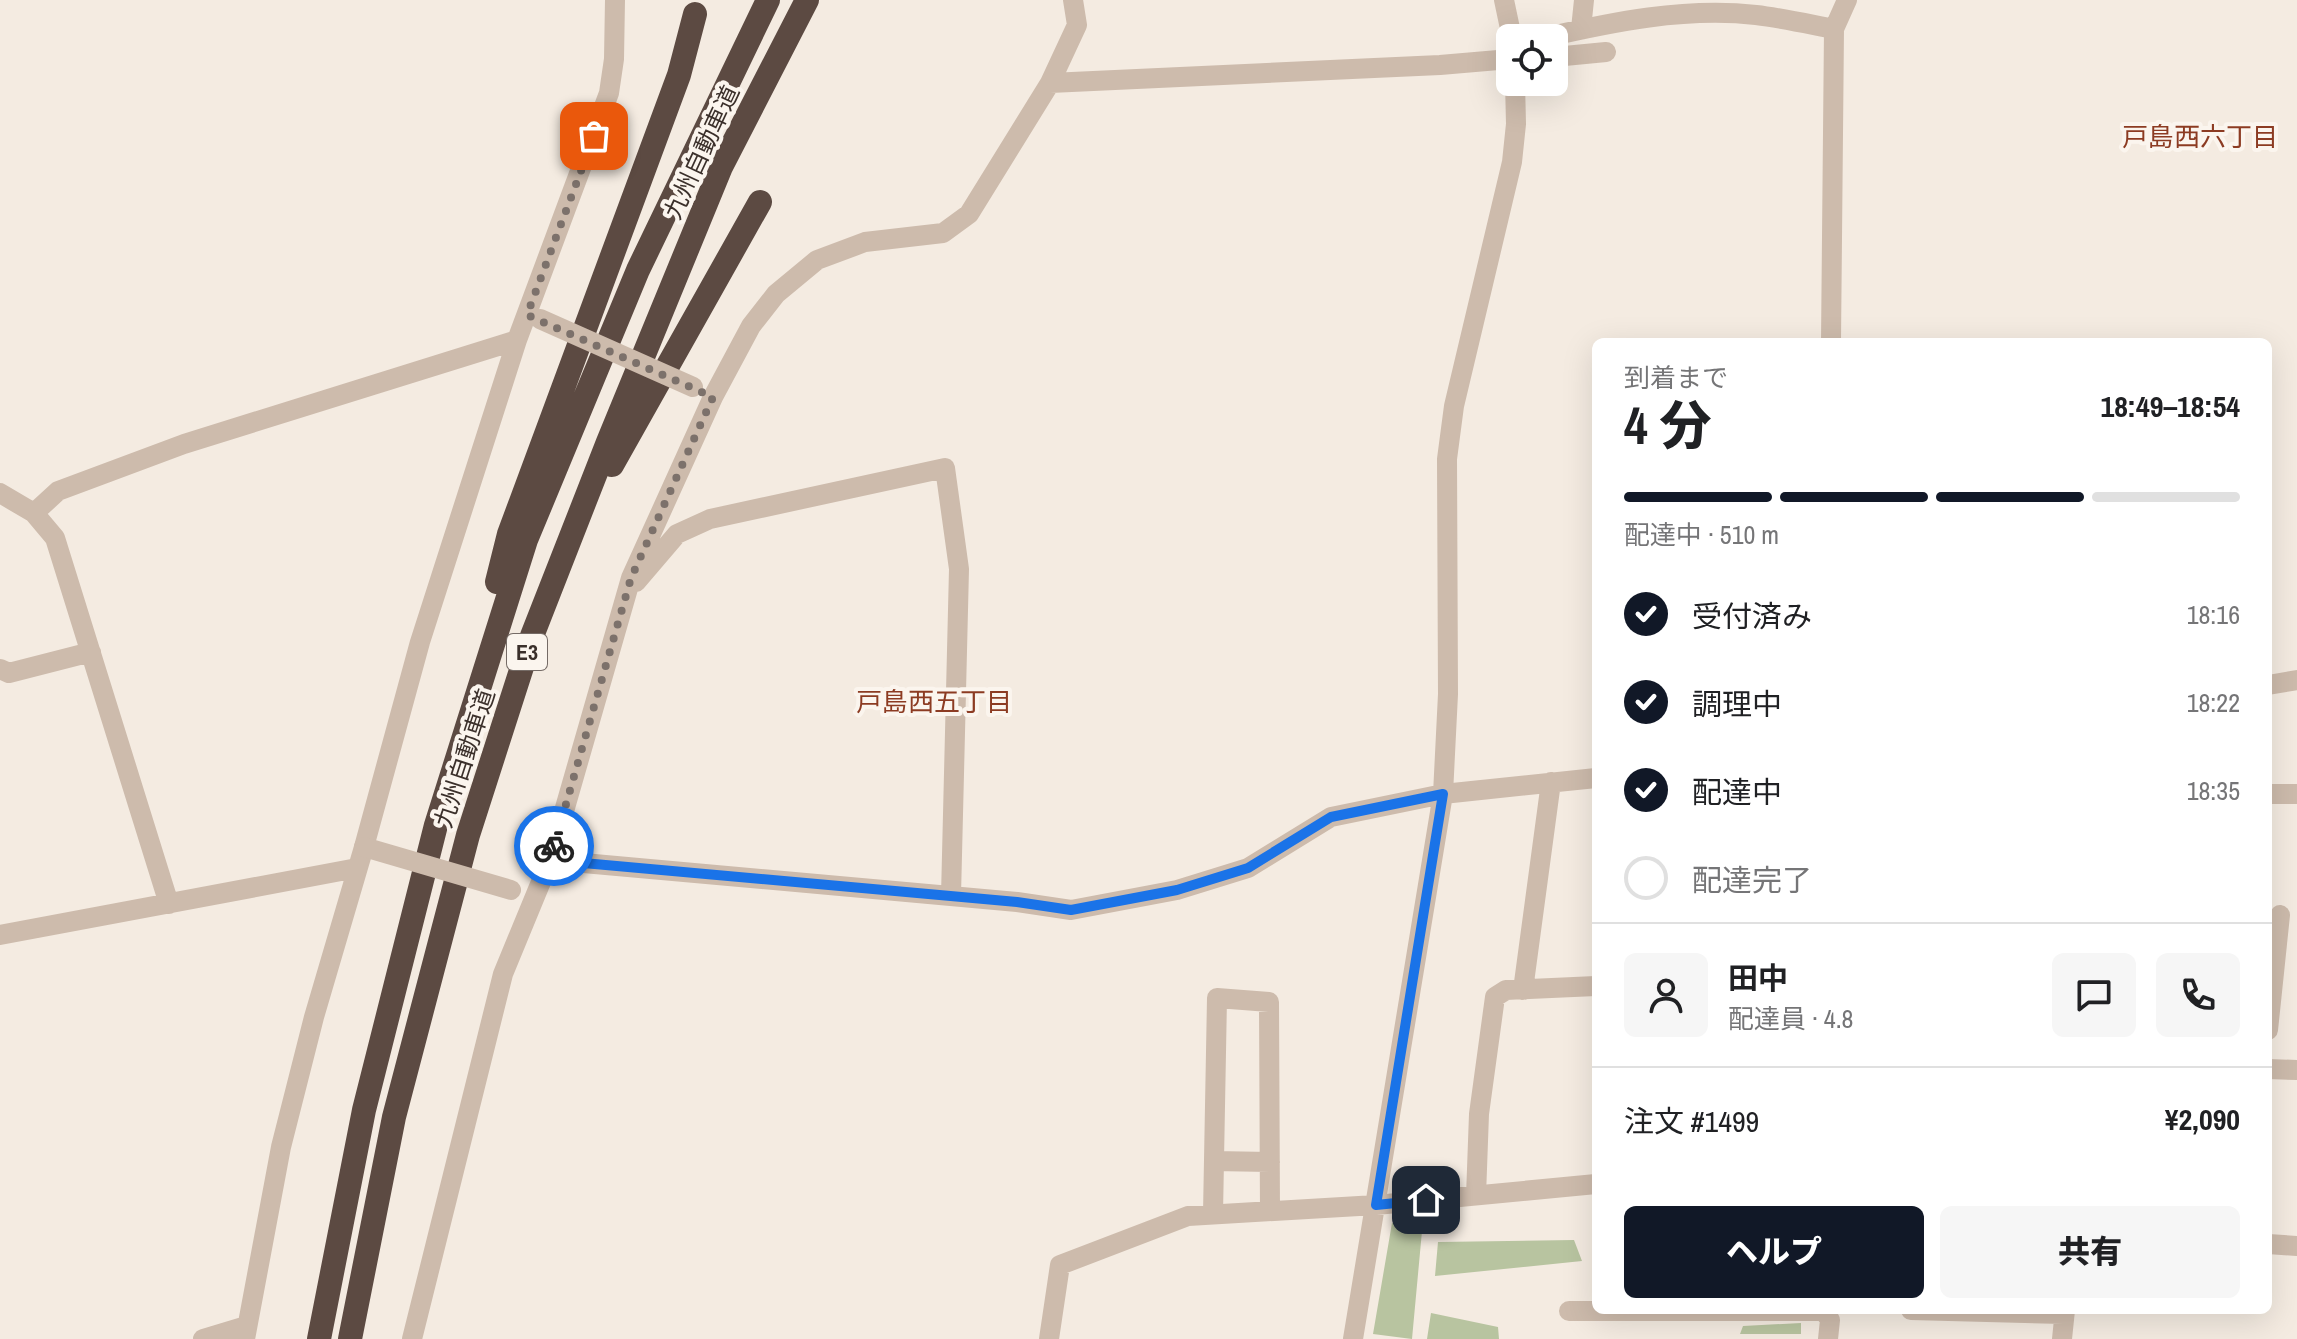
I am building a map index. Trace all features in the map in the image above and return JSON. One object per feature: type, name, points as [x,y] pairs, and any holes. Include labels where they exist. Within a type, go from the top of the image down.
[{"type":"highway","name":"九州自動車道","points":[[319,1339],[364,1110],[436,825],[526,540],[638,270],[768,0]]},
{"type":"highway","name":"九州自動車道","points":[[350,1339],[394,1117],[468,835],[532,636],[721,167],[807,0]]},
{"type":"highway","points":[[436,825],[509,534],[679,75],[695,14]]},
{"type":"highway","points":[[574,533],[760,202]]},
{"type":"street","points":[[203,1339],[246,1332],[281,1147],[314,1017],[420,642],[517,340],[534,317],[609,93],[615,48],[615,0]]},
{"type":"street","points":[[412,1339],[503,974],[550,860],[631,578],[713,397],[751,326],[776,294],[817,260],[865,242],[943,233],[969,214],[1050,83],[1077,25],[1073,0]]},
{"type":"street","points":[[1504,0],[1509,24]]},
{"type":"street","points":[[1581,29],[1584,0]]},
{"type":"street","points":[[1831,338],[1834,29],[1847,0]]},
{"type":"street","points":[[1568,32],[1605,24],[1756,8],[1834,29]]},
{"type":"street","points":[[1568,56],[1606,52]]},
{"type":"street","points":[[1050,83],[1496,60]]},
{"type":"street","points":[[1353,1339],[1443,794],[1448,694],[1447,459],[1454,406],[1512,162],[1515,96]]},
{"type":"street","points":[[534,317],[713,397]]},
{"type":"street","points":[[34,513],[58,491],[184,444],[517,340]]},
{"type":"street","points":[[626,594],[677,534],[710,519],[945,468],[959,569],[951,896]]},
{"type":"street","points":[[0,493],[34,513],[55,538],[169,904]]},
{"type":"street","points":[[0,669],[9,673],[91,652]]},
{"type":"street","points":[[2272,684],[2297,680]]},
{"type":"street","points":[[550,860],[951,896],[1071,910],[1177,890],[1248,868],[1331,817],[1443,794],[1592,778]]},
{"type":"street","points":[[1523,990],[1551,782]]},
{"type":"street","points":[[2272,794],[2297,794]]},
{"type":"street","points":[[364,847],[536,898]]},
{"type":"street","points":[[0,935],[357,868]]},
{"type":"street","points":[[2272,992],[2280,915]]},
{"type":"street","points":[[1476,1196],[1479,1114],[1495,997],[1506,990],[1592,986]]},
{"type":"street","points":[[1213,1214],[1217,998],[1269,1002],[1270,1211]]},
{"type":"street","points":[[2272,1069],[2297,1070]]},
{"type":"street","points":[[1214,1161],[1270,1162]]},
{"type":"street","points":[[1049,1339],[1060,1265],[1188,1216],[1376,1205],[1592,1184]]},
{"type":"street","points":[[2272,1244],[2297,1246]]},
{"type":"street","points":[[1569,1311],[1592,1311]]},
{"type":"street","points":[[1828,1339],[1830,1314]]},
{"type":"street","points":[[2062,1339],[2064,1314]]},
{"type":"green space","points":[[1392,1223],[1422,1231],[1412,1339],[1373,1334]]},
{"type":"green space","points":[[1574,1240],[1582,1261],[1435,1276],[1438,1242]]},
{"type":"green space","points":[[1431,1313],[1498,1327],[1499,1339],[1427,1339]]},
{"type":"green space","points":[[1801,1323],[1801,1334],[1740,1334],[1743,1326]]},
{"type":"way so far","points":[[554,846],[631,578],[713,397],[527,315],[594,136]]},
{"type":"district","name":"戸島西六丁目","points":[[2200,136]]},
{"type":"district","name":"戸島西五丁目","points":[[934,701]]},
{"type":"route","points":[[554,846],[550,860],[1017,902],[1071,910],[1177,890],[1248,868],[1331,817],[1443,794],[1376,1205],[1426,1200]]}]
